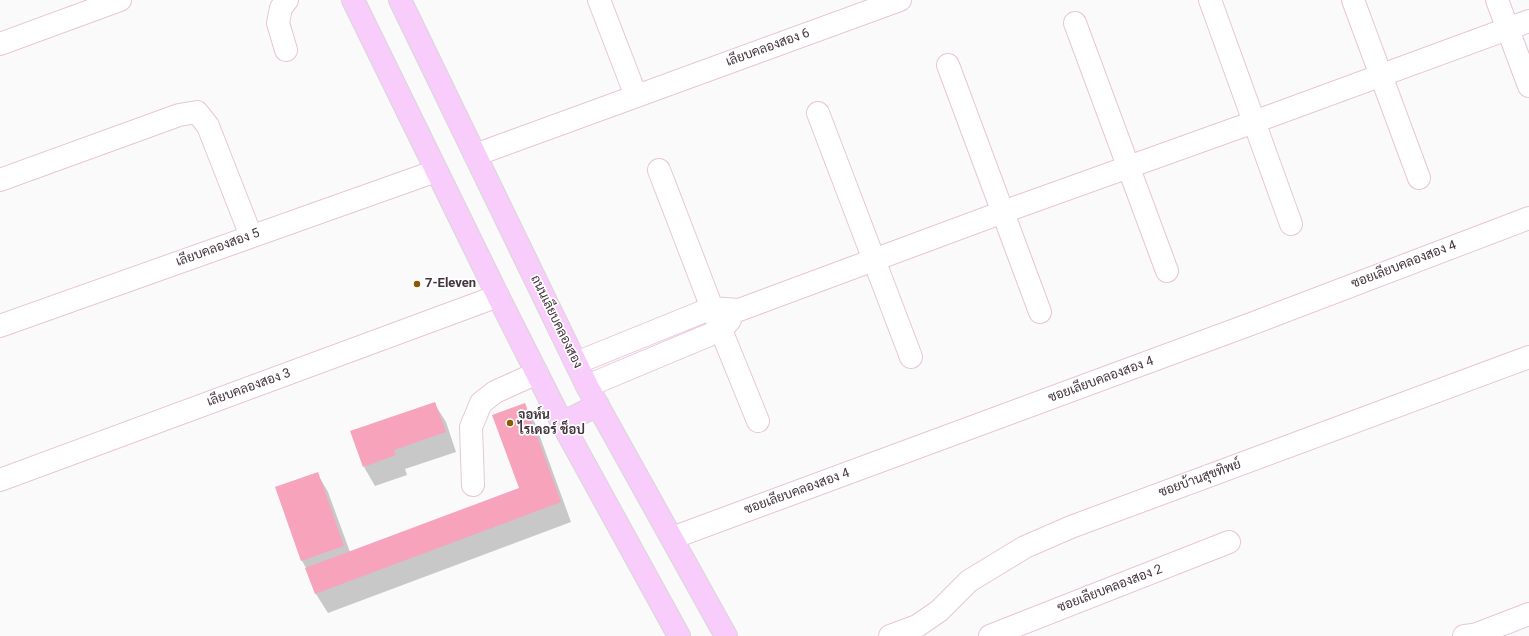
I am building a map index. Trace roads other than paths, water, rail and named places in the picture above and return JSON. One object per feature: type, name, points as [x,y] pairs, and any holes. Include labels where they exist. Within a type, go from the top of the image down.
[{"type":"main road","points":[[353,0],[436,171],[562,423],[679,636]]},
{"type":"main road","name":"ถนนเลียบคลองสอง","points":[[400,0],[587,386],[726,636]]},
{"type":"main road","points":[[562,423],[598,405]]},
{"type":"street","points":[[0,44],[120,0]]},
{"type":"street","points":[[286,50],[278,23],[281,8],[287,0]]},
{"type":"street","points":[[599,0],[636,96]]},
{"type":"street","name":"เลียบคลองสอง 6","points":[[475,155],[900,0]]},
{"type":"street","points":[[1210,0],[1291,224]]},
{"type":"street","points":[[1352,0],[1420,178]]},
{"type":"street","points":[[1497,0],[1529,86]]},
{"type":"street","points":[[576,363],[712,308],[739,310],[1003,212],[1129,168],[1529,21]]},
{"type":"street","points":[[1075,23],[1167,271]]},
{"type":"street","points":[[948,65],[1040,312]]},
{"type":"street","points":[[0,180],[179,115],[197,112],[208,126],[252,236]]},
{"type":"street","points":[[818,113],[911,357]]},
{"type":"street","points":[[659,170],[712,308],[758,421]]},
{"type":"street","name":"เลียบคลองสอง 5","points":[[0,326],[436,171]]},
{"type":"street","name":"ซอยเลียบคลองสอง 4","points":[[672,538],[1252,324],[1529,218]]},
{"type":"street","name":"เลียบคลองสอง 3","points":[[0,480],[498,296]]},
{"type":"street","points":[[587,386],[721,330],[739,310]]},
{"type":"street","name":"ซอยบ้านสุขทิพย์","points":[[890,636],[916,626],[940,611],[969,581],[1025,547],[1070,527],[1529,357]]},
{"type":"street","points":[[472,485],[471,427],[481,403],[495,392],[537,373]]},
{"type":"street","name":"ซอยเลียบคลองสอง 2","points":[[990,636],[1229,542]]},
{"type":"street","points":[[1464,636],[1477,634],[1529,614]]},
{"type":"place","name":"7-Eleven","points":[[417,284]]},
{"type":"place","name":"จอห์น ไรเดอร์ ช็อป","points":[[510,423]]}]
